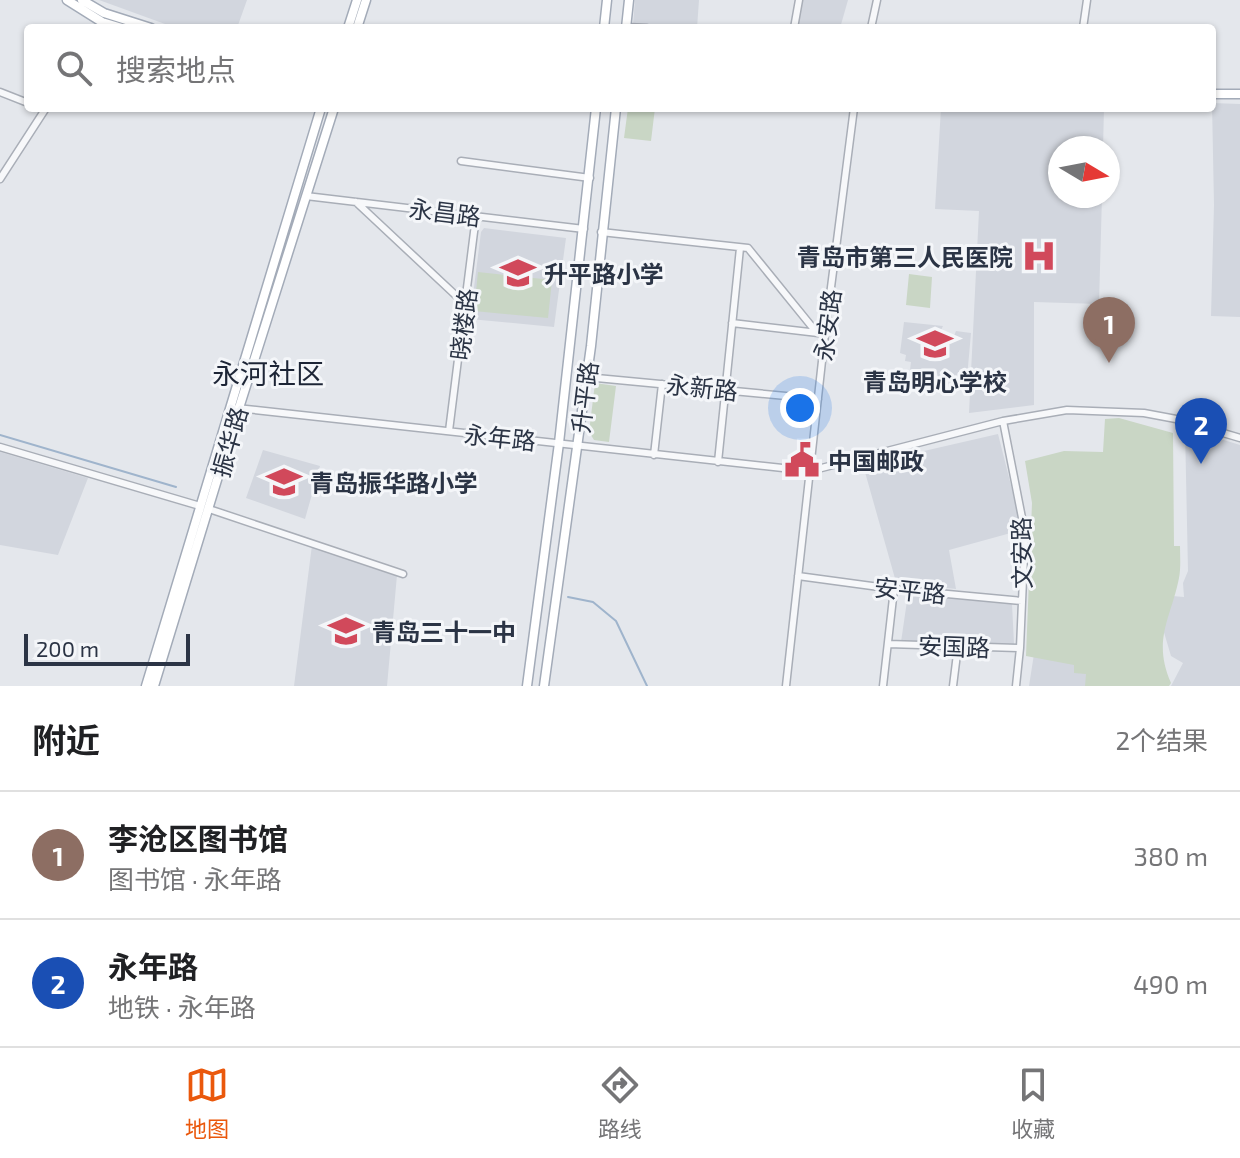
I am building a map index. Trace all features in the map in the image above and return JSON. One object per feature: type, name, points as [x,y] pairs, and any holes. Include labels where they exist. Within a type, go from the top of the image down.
[{"type":"main road","points":[[67,0],[101,21],[122,24]]},
{"type":"main road","points":[[82,0],[101,21]]},
{"type":"main road","points":[[349,24],[357,0]]},
{"type":"main road","points":[[358,24],[366,0]]},
{"type":"main road","points":[[604,24],[607,0]]},
{"type":"main road","points":[[626,24],[629,0]]},
{"type":"main road","points":[[1216,94],[1240,94]]},
{"type":"main road","name":"振华路","points":[[154,686],[320,112]]},
{"type":"main road","name":"振华路","points":[[234,408],[333,112]]},
{"type":"main road","name":"升平路","points":[[527,686],[559,443],[596,112]]},
{"type":"main road","name":"升平路","points":[[544,686],[578,446],[616,112]]},
{"type":"main road","name":"振华路","points":[[146,686],[205,507]]},
{"type":"street","points":[[795,24],[799,0]]},
{"type":"street","points":[[872,24],[877,0]]},
{"type":"street","points":[[1084,24],[1087,0]]},
{"type":"street","points":[[0,92],[24,101]]},
{"type":"street","points":[[0,179],[42,112]]},
{"type":"street","name":"永安路","points":[[786,686],[853,112]]},
{"type":"street","points":[[461,161],[590,178]]},
{"type":"street","name":"永昌路","points":[[306,196],[584,229]]},
{"type":"street","points":[[356,202],[465,304]]},
{"type":"street","name":"晓楼路","points":[[449,431],[476,216]]},
{"type":"street","points":[[601,232],[748,248],[817,333]]},
{"type":"street","points":[[718,462],[740,248]]},
{"type":"street","points":[[732,323],[825,334]]},
{"type":"street","name":"永新路","points":[[586,377],[818,399]]},
{"type":"street","points":[[654,455],[662,384]]},
{"type":"street","name":"永年路","points":[[234,408],[810,471],[1003,421],[1067,410],[1120,410],[1176,419],[1240,438]]},
{"type":"street","name":"文安路","points":[[1003,421],[1025,533],[1016,686]]},
{"type":"street","points":[[0,447],[205,507],[403,574]]},
{"type":"street","name":"安平路","points":[[798,576],[1022,601]]},
{"type":"street","points":[[883,686],[894,589]]},
{"type":"street","name":"安国路","points":[[888,644],[1020,648]]},
{"type":"street","points":[[953,686],[958,646]]},
{"type":"shaded area","points":[[99,0],[247,0],[238,24],[165,24]]},
{"type":"shaded area","points":[[635,0],[699,0],[697,24],[633,24]]},
{"type":"shaded area","points":[[801,0],[848,0],[841,24],[798,24]]},
{"type":"shaded area","points":[[1216,103],[1240,104],[1240,317],[1211,316],[1212,112],[1216,112]]},
{"type":"shaded area","name":"青岛市第三人民医院","points":[[941,112],[1104,112],[1103,136],[1048,136],[1048,208],[1102,208],[1099,304],[1034,302],[1034,405],[969,413],[979,211],[935,209]]},
{"type":"shaded area","name":"升平路小学","points":[[484,228],[566,238],[554,327],[470,319]]},
{"type":"shaded area","name":"青岛明心学校","points":[[904,322],[943,326],[940,332],[954,336],[956,331],[971,333],[967,378],[938,377],[937,373],[910,370],[911,362],[905,361],[906,355],[900,353]]},
{"type":"shaded area","points":[[1185,428],[1240,445],[1240,686],[1171,686],[1183,663],[1171,656],[1163,629],[1172,596],[1184,597],[1183,583],[1188,571]]},
{"type":"shaded area","points":[[998,434],[1018,513],[1018,531],[949,550],[956,589],[896,582],[863,465]]},
{"type":"shaded area","name":"青岛振华路小学","points":[[263,450],[320,466],[305,519],[246,498]]},
{"type":"shaded area","points":[[0,452],[88,478],[58,555],[0,545]]},
{"type":"shaded area","name":"青岛三十一中","points":[[312,545],[397,575],[387,686],[294,686]]},
{"type":"shaded area","points":[[908,594],[1012,604],[1014,644],[901,642]]},
{"type":"shaded area","points":[[1034,654],[1080,659],[1091,671],[1090,686],[1029,686]]},
{"type":"green space","points":[[627,112],[655,112],[651,141],[624,138]]},
{"type":"green space","points":[[478,272],[552,280],[548,318],[474,311]]},
{"type":"green space","points":[[909,274],[932,277],[930,308],[906,305]]},
{"type":"green space","points":[[595,383],[616,386],[609,442],[594,440],[589,432]]},
{"type":"green space","points":[[1119,418],[1173,433],[1174,546],[1180,546],[1180,566],[1163,641],[1169,686],[1085,686],[1086,674],[1074,673],[1074,665],[1026,656],[1032,503],[1025,461],[1064,451],[1103,452],[1105,419]]},
{"type":"waterway","points":[[0,435],[176,487]]},
{"type":"waterway","points":[[568,597],[593,602],[616,621],[647,686]]},
{"type":"place","name":"青岛市第三人民医院","points":[[1039,256]]},
{"type":"place","name":"升平路小学","points":[[518,273]]},
{"type":"place","name":"青岛明心学校","points":[[935,344]]},
{"type":"place","name":"李沧区图书馆","points":[[1109,363]]},
{"type":"place","name":"中国邮政","points":[[802,460]]},
{"type":"place","name":"永年路","points":[[1201,464]]},
{"type":"place","name":"青岛振华路小学","points":[[284,482]]},
{"type":"place","name":"青岛三十一中","points":[[346,631]]},
{"type":"district","name":"永河社区","points":[[268,373]]}]
